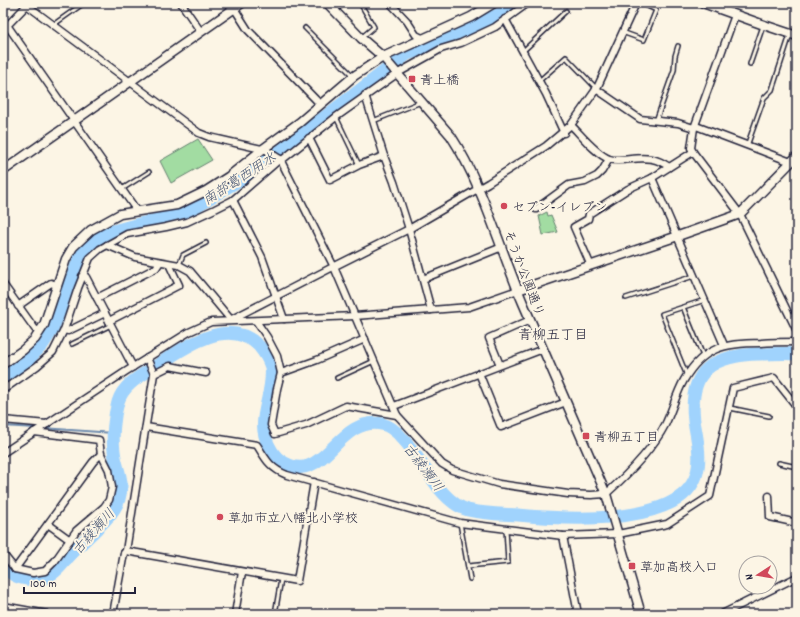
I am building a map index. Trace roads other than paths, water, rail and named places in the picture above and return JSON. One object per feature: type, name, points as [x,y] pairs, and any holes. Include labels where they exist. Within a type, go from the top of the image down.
[{"type":"street","points":[[181,3],[201,32]]},
{"type":"street","name":"そうか公園通り","points":[[327,3],[361,38],[385,58],[452,136],[459,147],[502,247],[530,320],[607,498],[641,614]]},
{"type":"street","points":[[3,390],[37,366],[53,352],[64,330],[82,276],[90,258],[100,249],[127,234],[187,222],[232,200],[336,117],[397,72],[441,49],[461,43],[495,27],[528,3]]},
{"type":"street","points":[[228,321],[410,229],[478,189],[564,133],[596,88],[636,3]]},
{"type":"street","points":[[703,3],[794,35]]},
{"type":"street","points":[[137,211],[5,28],[27,4],[199,133],[209,137],[264,150],[281,160],[334,267],[397,415],[442,464],[452,470],[499,484],[607,498],[653,443],[664,426],[683,382],[703,356],[724,345],[741,343],[797,342]]},
{"type":"street","points":[[391,4],[407,20],[416,35],[422,38]]},
{"type":"street","points":[[3,171],[238,5],[248,30],[320,104]]},
{"type":"street","points":[[3,364],[29,345],[44,325],[56,285],[66,259],[73,247],[82,237],[120,214],[164,207],[185,201],[206,191],[228,177],[264,150],[300,122],[354,76],[422,38],[470,17],[488,5]]},
{"type":"street","points":[[735,15],[695,127],[691,148],[740,214],[797,331]]},
{"type":"street","points":[[505,20],[539,81],[564,133]]},
{"type":"street","points":[[3,453],[83,398],[197,327],[211,322],[355,316],[469,307],[740,214],[794,159],[747,146],[695,127],[678,123],[640,119],[596,88]]},
{"type":"street","points":[[365,95],[384,156],[410,229],[430,310]]},
{"type":"street","points":[[571,125],[599,152],[609,159],[653,159],[660,160],[669,167]]},
{"type":"street","points":[[309,138],[330,180],[359,165],[384,156]]},
{"type":"street","points":[[591,266],[574,227],[588,219],[589,214],[628,189],[652,178],[693,152]]},
{"type":"street","points":[[539,207],[569,185],[585,182],[597,176],[602,171],[609,159]]},
{"type":"street","points":[[652,178],[724,345]]},
{"type":"street","points":[[232,200],[262,257],[284,319]]},
{"type":"street","points":[[107,245],[135,257],[179,265],[190,271],[228,321]]},
{"type":"street","points":[[422,279],[502,247]]},
{"type":"street","points":[[97,298],[156,268],[160,262]]},
{"type":"street","points":[[110,323],[179,285],[169,264]]},
{"type":"street","points":[[82,276],[86,277],[133,367]]},
{"type":"street","points":[[3,284],[35,328],[40,331]]},
{"type":"street","points":[[18,306],[51,284],[56,285]]},
{"type":"street","points":[[64,330],[68,331],[105,313]]},
{"type":"street","points":[[500,365],[489,338],[530,320]]},
{"type":"street","points":[[256,321],[277,356],[281,373],[276,389],[271,425],[275,434],[306,425],[346,406],[397,415]]},
{"type":"street","points":[[281,373],[317,360],[365,339]]},
{"type":"street","points":[[394,406],[543,349]]},
{"type":"street","points":[[113,614],[124,553],[126,551],[154,374],[147,358]]},
{"type":"street","points":[[154,374],[170,366],[206,373]]},
{"type":"street","points":[[479,373],[501,428],[566,402]]},
{"type":"street","points":[[146,427],[257,446],[266,461],[274,469],[287,475],[460,523],[563,536],[617,531],[667,524],[710,496],[730,408],[733,388],[774,378],[797,407]]},
{"type":"street","points":[[3,420],[47,424]]},
{"type":"street","points":[[3,554],[15,569],[33,573],[45,571],[55,561],[76,531],[104,507],[109,500],[112,487],[109,470],[101,454],[99,440],[34,432]]},
{"type":"street","points":[[15,569],[93,462],[101,454]]},
{"type":"street","points":[[126,551],[297,581],[314,482]]},
{"type":"street","points":[[769,496],[770,517],[797,523]]},
{"type":"street","points":[[48,524],[70,540]]},
{"type":"street","points":[[563,536],[578,614]]},
{"type":"street","points":[[235,614],[242,572]]},
{"type":"street","points":[[722,614],[797,578]]},
{"type":"street","points":[[3,606],[48,614]]},
{"type":"lane","points":[[53,25],[84,3]]},
{"type":"lane","points":[[334,11],[345,3]]},
{"type":"lane","points":[[360,3],[374,27],[361,38]]},
{"type":"lane","points":[[622,32],[644,40],[656,10],[641,3]]},
{"type":"lane","points":[[523,51],[566,11]]},
{"type":"lane","points":[[750,64],[764,25]]},
{"type":"lane","points":[[305,28],[354,76]]},
{"type":"lane","points":[[747,146],[764,98],[772,90],[794,35]]},
{"type":"lane","points":[[656,121],[674,70],[675,56],[678,46]]},
{"type":"lane","points":[[539,81],[566,57],[596,88]]},
{"type":"lane","points":[[373,122],[422,102]]},
{"type":"lane","points":[[336,117],[359,165]]},
{"type":"lane","points":[[122,189],[149,172]]},
{"type":"lane","points":[[179,265],[182,255],[206,243]]},
{"type":"lane","points":[[626,298],[694,276]]},
{"type":"lane","points":[[687,376],[662,314],[705,300]]},
{"type":"lane","points":[[682,307],[703,356]]},
{"type":"lane","points":[[72,344],[110,323]]},
{"type":"lane","points":[[338,378],[374,361]]},
{"type":"lane","points":[[730,408],[770,416]]},
{"type":"lane","points":[[779,463],[797,467]]},
{"type":"lane","points":[[460,523],[470,579]]},
{"type":"lane","points":[[468,566],[508,562],[506,529]]},
{"type":"lane","points":[[275,614],[281,579]]},
{"type":"waterway","name":"南部葛西用水","points":[[3,378],[24,364],[43,344],[52,330],[81,254],[106,233],[183,214],[253,172],[407,54],[430,46],[500,14],[515,3]]},
{"type":"waterway","name":"古綾瀬川","points":[[3,566],[15,576],[35,580],[42,579],[58,569],[107,518],[116,505],[121,492],[121,480],[115,458],[113,439],[115,413],[121,395],[129,385],[140,376],[181,350],[208,337],[221,334],[234,334],[247,337],[259,346],[266,356],[271,367],[271,377],[264,417],[265,436],[269,446],[280,460],[295,467],[308,466],[319,460],[353,430],[366,424],[382,424],[396,431],[410,447],[440,489],[448,498],[458,505],[468,510],[486,513],[561,518],[616,516],[643,512],[667,505],[685,493],[696,476],[698,469],[698,448],[693,404],[695,389],[700,378],[707,369],[717,362],[743,355],[797,354]]},
{"type":"waterway","points":[[3,426],[36,428]]},
{"type":"waterway","points":[[43,428],[113,433]]},
{"type":"place","name":"青上橋","points":[[412,79]]},
{"type":"place","name":"セブン-イレブン","points":[[504,206]]},
{"type":"place","name":"青柳五丁目","points":[[586,436]]},
{"type":"place","name":"草加市立八幡北小学校","points":[[220,517]]},
{"type":"place","name":"草加高校入口","points":[[632,566]]},
{"type":"district","name":"青柳五丁目","points":[[553,334]]}]
